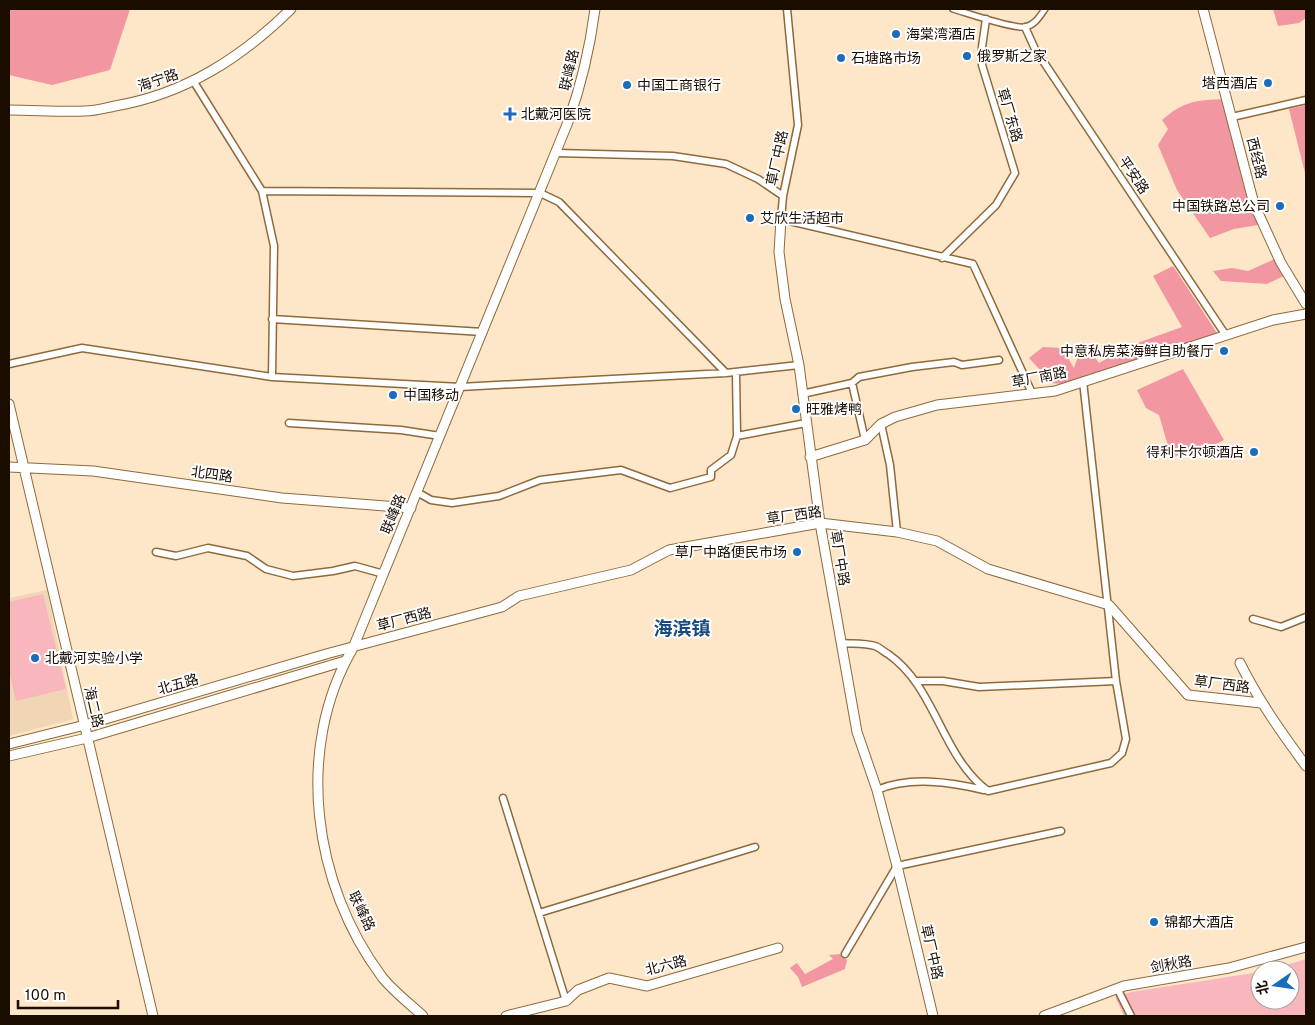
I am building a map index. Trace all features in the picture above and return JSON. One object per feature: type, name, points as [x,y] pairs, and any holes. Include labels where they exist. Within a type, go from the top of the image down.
[{"type":"main road","name":"海宁路","points":[[9,110],[86,111],[141,102],[194,82],[227,63],[263,37],[292,9]]},
{"type":"main road","name":"联峰路","points":[[423,1016],[382,977],[346,916],[327,863],[318,810],[320,745],[338,678],[353,648],[384,574],[557,152],[576,100],[595,9]]},
{"type":"main road","name":"西经路","points":[[1203,9],[1254,204],[1281,264],[1306,304]]},
{"type":"main road","name":"草厂中路","points":[[781,219],[780,262],[785,299],[799,364],[820,523],[857,732],[877,790],[933,1016]]},
{"type":"main road","name":"草厂南路","points":[[810,457],[865,440],[881,424],[894,417],[937,405],[1055,391],[1225,334],[1273,320],[1306,314]]},
{"type":"main road","name":"海二路","points":[[9,404],[153,1016]]},
{"type":"main road","name":"北四路","points":[[9,467],[93,471],[282,498],[411,508]]},
{"type":"main road","name":"草厂西路","points":[[353,648],[502,607],[519,596],[631,570],[669,550],[820,523],[897,532],[937,540],[988,569],[1109,606],[1188,695],[1261,703]]},
{"type":"main road","name":"北五路","points":[[9,744],[84,725],[353,648]]},
{"type":"main road","name":"北五路","points":[[9,756],[87,738],[345,661]]},
{"type":"main road","name":"草厂西路","points":[[1240,663],[1277,729],[1306,766]]},
{"type":"main road","name":"剑秋路","points":[[1044,1016],[1117,988],[1229,968],[1306,947]]},
{"type":"main road","name":"北六路","points":[[506,1016],[566,1001],[578,990],[609,978],[647,986],[778,948]]},
{"type":"street","name":"草厂中路","points":[[781,219],[783,196],[798,126],[787,9]]},
{"type":"street","points":[[953,9],[964,10],[986,19],[1025,27],[1038,20],[1045,9]]},
{"type":"street","name":"草厂东路","points":[[942,258],[996,206],[1014,173],[982,64],[982,47],[986,19]]},
{"type":"street","name":"平安路","points":[[1025,27],[1036,49],[1225,334]]},
{"type":"street","points":[[194,82],[262,192],[274,246],[272,377]]},
{"type":"street","points":[[1232,117],[1306,100]]},
{"type":"street","points":[[557,152],[674,156],[726,164],[758,179],[783,196]]},
{"type":"street","points":[[262,192],[540,193],[559,202],[726,373]]},
{"type":"street","points":[[781,219],[973,264],[1032,394]]},
{"type":"street","points":[[272,319],[483,332]]},
{"type":"street","points":[[9,364],[82,348],[272,377],[460,387],[726,373],[799,364]]},
{"type":"street","points":[[802,394],[852,383],[860,377],[912,366],[954,362],[962,365],[999,360]]},
{"type":"street","points":[[417,492],[431,500],[452,503],[499,496],[540,480],[621,470],[670,488],[711,477],[711,470],[731,455],[737,436],[736,372]]},
{"type":"street","points":[[877,790],[893,783],[930,782],[988,791],[1111,763],[1122,753],[1126,739],[1116,681],[1083,381]]},
{"type":"street","points":[[852,383],[865,440]]},
{"type":"street","points":[[289,423],[401,430],[440,436]]},
{"type":"street","points":[[737,436],[806,423]]},
{"type":"street","points":[[881,424],[890,464],[897,532]]},
{"type":"street","points":[[156,552],[176,556],[208,548],[247,556],[266,569],[293,576],[355,566],[384,574]]},
{"type":"street","points":[[1253,619],[1281,627],[1306,617]]},
{"type":"street","points":[[841,642],[876,646],[897,660],[917,681],[941,728],[975,781],[988,791]]},
{"type":"street","points":[[917,681],[943,681],[988,687],[1116,681]]},
{"type":"street","points":[[502,798],[566,1001]]},
{"type":"street","points":[[845,954],[897,866],[1061,832]]},
{"type":"street","points":[[538,913],[756,847]]},
{"type":"street","points":[[1117,988],[1131,1016]]},
{"type":"shaded area","points":[[9,9],[130,9],[110,70],[52,85],[9,75]]},
{"type":"shaded area","points":[[1273,9],[1306,9],[1306,18],[1299,23],[1278,26]]},
{"type":"shaded area","points":[[1226,99],[1258,225],[1234,229],[1210,238],[1177,190],[1158,145],[1168,129],[1162,120],[1177,109],[1191,103]]},
{"type":"shaded area","points":[[1306,105],[1306,177],[1289,109]]},
{"type":"shaded area","points":[[1279,257],[1288,274],[1267,284],[1221,281],[1213,271],[1232,268],[1248,271]]},
{"type":"shaded area","points":[[1173,266],[1217,333],[1062,384],[1052,383],[1029,358],[1043,347],[1062,348],[1074,368],[1083,342],[1099,363],[1129,346],[1182,327],[1153,276]]},
{"type":"shaded area","points":[[1183,369],[1224,440],[1199,454],[1171,456],[1159,415],[1146,408],[1137,390]]},
{"type":"shaded area","name":"北戴河实验小学","points":[[47,590],[73,719],[9,736],[9,598]]},
{"type":"shaded area","name":"北戴河实验小学","points":[[43,594],[66,689],[16,701],[9,670],[9,602]]},
{"type":"shaded area","points":[[841,954],[847,960],[845,969],[802,987],[798,977],[790,968],[797,963],[805,974],[833,959],[829,955]]},
{"type":"shaded area","points":[[1306,959],[1306,1016],[1124,1016],[1115,997],[1131,992],[1250,974],[1250,1010],[1300,1010],[1300,961]]},
{"type":"place","name":"海棠湾酒店","points":[[896,34]]},
{"type":"place","name":"俄罗斯之家","points":[[967,56]]},
{"type":"place","name":"石塘路市场","points":[[841,58]]},
{"type":"place","name":"塔西酒店","points":[[1268,83]]},
{"type":"place","name":"中国工商银行","points":[[627,85]]},
{"type":"place","name":"北戴河医院","points":[[510,114]]},
{"type":"place","name":"中国铁路总公司","points":[[1280,206]]},
{"type":"place","name":"艾欣生活超市","points":[[750,218]]},
{"type":"place","name":"中意私房菜海鲜自助餐厅","points":[[1224,351]]},
{"type":"place","name":"中国移动","points":[[393,395]]},
{"type":"place","name":"旺雅烤鸭","points":[[796,409]]},
{"type":"place","name":"得利卡尔顿酒店","points":[[1254,452]]},
{"type":"place","name":"草厂中路便民市场","points":[[797,552]]},
{"type":"place","name":"北戴河实验小学","points":[[35,658]]},
{"type":"place","name":"锦都大酒店","points":[[1154,922]]},
{"type":"district","name":"海滨镇","points":[[682,628]]}]
